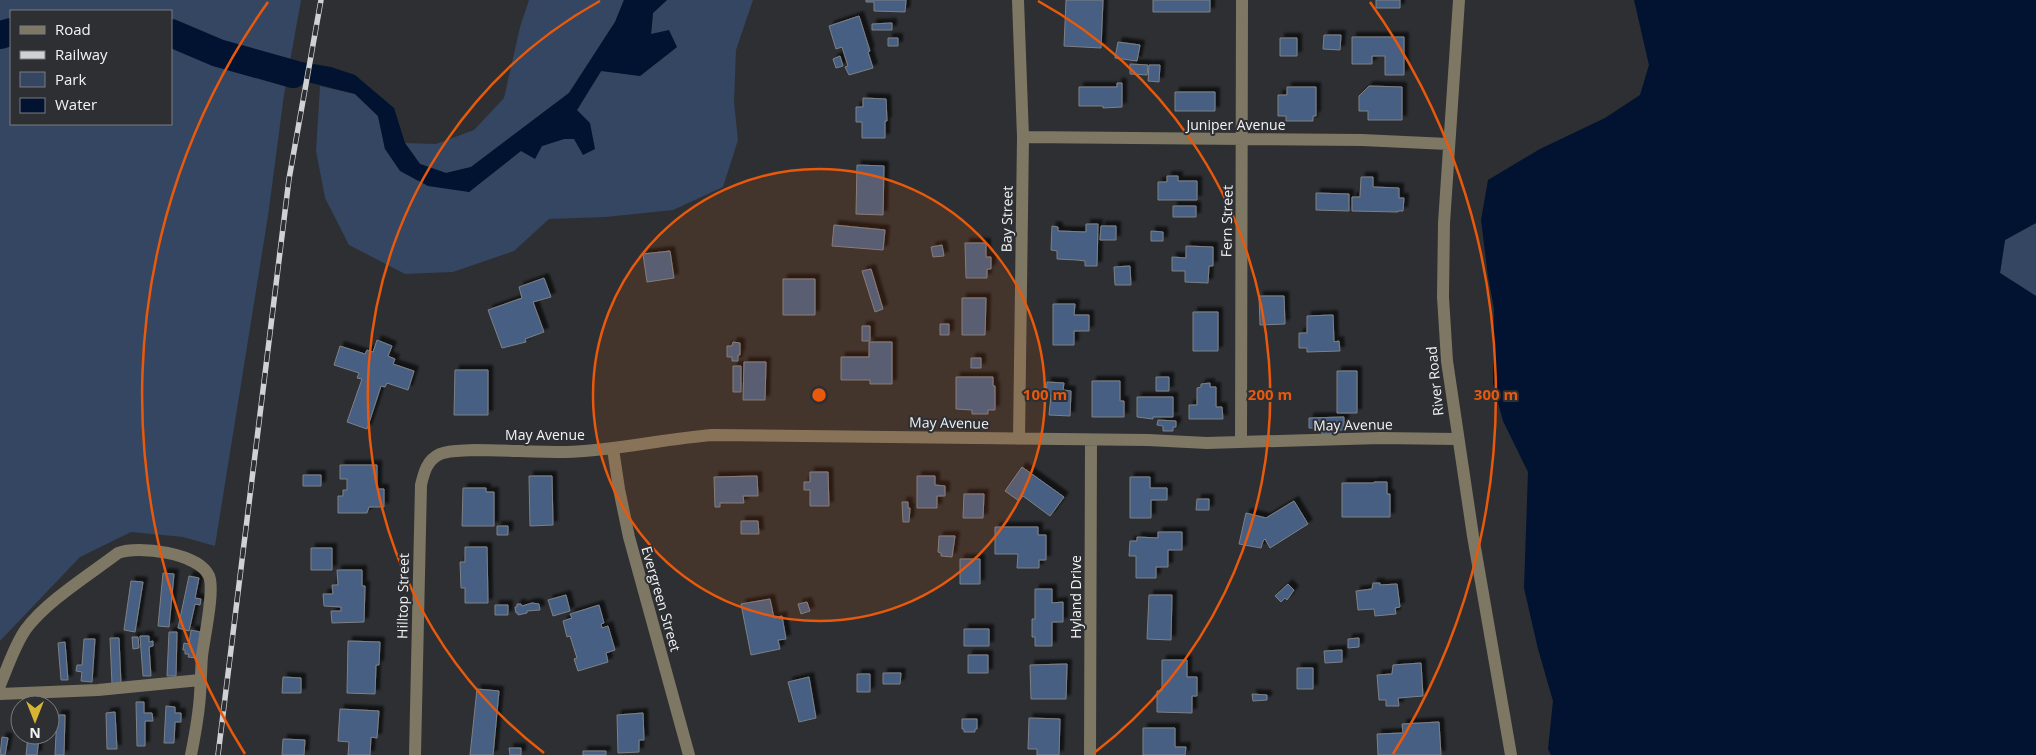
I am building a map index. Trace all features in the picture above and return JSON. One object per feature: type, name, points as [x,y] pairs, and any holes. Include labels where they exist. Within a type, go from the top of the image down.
[{"type":"street","name":"Bay Street","points":[[1018,0],[1023,137],[1019,439]]},
{"type":"street","name":"Fern Street","points":[[1242,0],[1242,442]]},
{"type":"street","name":"River Road","points":[[1459,0],[1444,223],[1443,298],[1447,361],[1457,438],[1511,755]]},
{"type":"street","name":"Juniper Avenue","points":[[1023,137],[1362,140],[1448,144]]},
{"type":"street","name":"May Avenue","points":[[441,453],[454,451],[565,452],[613,448],[677,438],[712,435],[1242,442],[1457,438]]},
{"type":"street","name":"Hyland Drive","points":[[1090,755],[1091,440]]},
{"type":"street","name":"Evergreen Street","points":[[613,448],[618,489],[629,537],[689,755]]},
{"type":"street","name":"Hilltop Street","points":[[415,751],[421,485],[427,465],[434,457],[441,453]]},
{"type":"street","points":[[0,685],[15,649],[25,631],[36,617],[118,553],[133,549],[170,554],[194,562],[202,566],[208,574],[210,589],[191,755]]},
{"type":"street","points":[[0,694],[98,690],[200,680]]},
{"type":"green space","points":[[0,0],[301,0],[284,95],[268,216],[215,546],[183,537],[131,532],[80,557],[0,641]]},
{"type":"green space","points":[[529,0],[624,0],[615,22],[569,93],[471,167],[446,173],[420,164],[405,143],[436,144],[474,130],[504,98],[520,27]]},
{"type":"green space","points":[[667,0],[753,0],[736,50],[734,102],[738,140],[723,187],[673,210],[606,217],[549,219],[514,251],[453,272],[405,274],[349,245],[325,198],[316,151],[320,86],[355,94],[378,116],[385,149],[469,192],[521,150],[564,139],[574,139],[577,110],[602,70],[640,76],[677,47],[651,35],[653,13]]},
{"type":"green space","points":[[2036,223],[2036,296],[2000,273],[2005,240]]},
{"type":"water","points":[[624,0],[667,0],[653,13],[651,34],[669,30],[677,47],[640,76],[601,71],[577,110],[590,123],[595,149],[583,155],[574,139],[564,139],[542,146],[535,159],[521,151],[469,192],[428,186],[400,171],[385,149],[378,116],[355,94],[276,74],[241,57],[266,56],[331,67],[355,75],[394,108],[405,143],[420,164],[446,173],[471,167],[569,93],[615,22]]},
{"type":"water","points":[[1634,0],[2036,0],[2036,223],[2005,240],[2000,273],[2036,296],[2036,755],[1551,755],[1548,749],[1553,701],[1538,649],[1524,588],[1528,472],[1503,421],[1493,384],[1494,309],[1481,220],[1488,180],[1540,149],[1605,118],[1640,95],[1649,65]]},
{"type":"building","points":[[866,0],[906,0],[905,12],[874,11],[874,2],[866,2]]},
{"type":"building","points":[[1066,0],[1103,0],[1101,48],[1064,46]]},
{"type":"building","points":[[1153,0],[1210,0],[1210,12],[1153,12]]},
{"type":"building","points":[[1376,0],[1400,0],[1400,8],[1376,8]]},
{"type":"building","points":[[859,16],[870,51],[868,52],[873,68],[849,75],[845,67],[848,66],[842,47],[836,49],[829,26]]},
{"type":"building","points":[[892,23],[892,30],[872,30],[872,24]]},
{"type":"building","points":[[1324,35],[1341,35],[1340,50],[1323,49]]},
{"type":"building","points":[[1352,37],[1404,37],[1404,75],[1385,75],[1385,56],[1372,56],[1372,64],[1352,64]]},
{"type":"building","points":[[888,38],[898,38],[898,46],[888,46]]},
{"type":"building","points":[[1280,38],[1297,38],[1297,56],[1280,56]]},
{"type":"building","points":[[1118,42],[1140,45],[1137,61],[1115,58]]},
{"type":"building","points":[[840,56],[843,66],[836,68],[833,59]]},
{"type":"building","points":[[1130,64],[1148,65],[1147,75],[1130,74]]},
{"type":"building","points":[[1149,65],[1160,65],[1159,82],[1148,81]]},
{"type":"building","points":[[1117,83],[1122,83],[1122,107],[1079,106],[1079,87],[1117,87]]},
{"type":"building","points":[[1369,86],[1402,87],[1402,120],[1368,120],[1368,111],[1359,111],[1359,96]]},
{"type":"building","points":[[1287,87],[1316,87],[1316,116],[1313,116],[1313,121],[1286,121],[1286,116],[1278,116],[1278,95],[1287,95]]},
{"type":"building","points":[[1175,92],[1215,92],[1215,111],[1175,111]]},
{"type":"building","points":[[863,98],[886,99],[887,121],[885,121],[885,138],[862,138],[862,122],[856,122],[856,107],[863,107]]},
{"type":"building","points":[[857,165],[884,166],[883,215],[856,214]]},
{"type":"building","points":[[1167,176],[1178,176],[1178,181],[1197,181],[1197,200],[1158,200],[1158,182],[1167,182]]},
{"type":"building","points":[[1361,177],[1373,177],[1373,187],[1399,188],[1399,198],[1404,198],[1403,211],[1352,211],[1352,197],[1360,197]]},
{"type":"building","points":[[1316,193],[1349,194],[1349,211],[1316,210]]},
{"type":"building","points":[[1173,206],[1196,206],[1196,217],[1173,217]]},
{"type":"building","points":[[1086,224],[1098,224],[1097,266],[1085,266],[1085,261],[1057,259],[1057,251],[1051,250],[1052,226],[1058,227],[1058,231],[1086,232]]},
{"type":"building","points":[[834,225],[885,230],[883,250],[832,246]]},
{"type":"building","points":[[1101,226],[1116,226],[1116,240],[1100,240]]},
{"type":"building","points":[[1151,231],[1163,232],[1163,241],[1151,241]]},
{"type":"building","points":[[965,243],[986,243],[986,257],[991,257],[991,269],[987,269],[987,278],[966,278]]},
{"type":"building","points":[[942,245],[944,256],[933,257],[931,247]]},
{"type":"building","points":[[1186,246],[1213,247],[1213,266],[1209,266],[1208,283],[1185,282],[1185,271],[1172,271],[1172,257],[1186,258]]},
{"type":"building","points":[[670,251],[674,278],[647,282],[643,254]]},
{"type":"building","points":[[1130,266],[1131,285],[1115,285],[1114,267]]},
{"type":"building","points":[[871,269],[883,309],[875,312],[862,271]]},
{"type":"building","points":[[544,278],[551,297],[533,302],[544,332],[525,339],[526,342],[502,348],[488,310],[522,298],[519,287]]},
{"type":"building","points":[[783,279],[815,279],[815,315],[783,315]]},
{"type":"building","points":[[1259,296],[1284,296],[1285,324],[1260,325]]},
{"type":"building","points":[[962,298],[986,298],[985,335],[962,335]]},
{"type":"building","points":[[1053,304],[1075,304],[1074,315],[1089,315],[1089,331],[1074,331],[1074,345],[1053,345]]},
{"type":"building","points":[[1193,312],[1218,312],[1218,351],[1193,351]]},
{"type":"building","points":[[1333,315],[1334,342],[1339,341],[1340,351],[1307,352],[1307,348],[1299,348],[1299,333],[1307,333],[1307,316]]},
{"type":"building","points":[[940,324],[949,324],[949,335],[940,335]]},
{"type":"building","points":[[862,326],[870,326],[870,341],[862,341]]},
{"type":"building","points":[[377,340],[392,346],[388,356],[395,359],[393,364],[414,371],[408,390],[387,383],[385,387],[381,386],[367,429],[347,422],[362,379],[357,378],[359,373],[334,365],[340,346],[365,354],[367,350],[373,352]]},
{"type":"building","points":[[733,342],[740,343],[738,361],[732,361],[732,357],[727,357],[727,346],[732,346]]},
{"type":"building","points":[[869,342],[892,342],[892,384],[870,384],[870,380],[841,380],[841,357],[869,357]]},
{"type":"building","points":[[971,358],[981,358],[981,368],[971,368]]},
{"type":"building","points":[[744,362],[766,362],[765,400],[743,400]]},
{"type":"building","points":[[733,366],[741,366],[741,392],[733,392]]},
{"type":"building","points":[[455,370],[488,370],[488,415],[454,415]]},
{"type":"building","points":[[1337,371],[1357,371],[1357,413],[1337,413]]},
{"type":"building","points":[[956,377],[993,377],[995,410],[988,410],[988,414],[972,414],[972,410],[956,409]]},
{"type":"building","points":[[1156,377],[1169,377],[1169,391],[1156,391]]},
{"type":"building","points":[[1092,381],[1120,381],[1120,401],[1124,401],[1124,417],[1092,417]]},
{"type":"building","points":[[1047,382],[1064,383],[1063,390],[1071,391],[1070,416],[1049,415],[1051,395],[1046,395]]},
{"type":"building","points":[[1210,383],[1210,387],[1216,387],[1216,407],[1222,407],[1223,419],[1189,419],[1189,405],[1197,405],[1197,388],[1201,387],[1201,384]]},
{"type":"building","points":[[1137,397],[1173,397],[1173,417],[1153,417],[1153,419],[1137,417]]},
{"type":"building","points":[[1344,417],[1344,430],[1333,430],[1333,437],[1322,437],[1322,428],[1309,428],[1309,418]]},
{"type":"building","points":[[1158,420],[1176,421],[1176,427],[1173,427],[1173,431],[1163,431],[1163,426],[1157,425]]},
{"type":"building","points":[[340,465],[377,465],[377,489],[384,489],[384,507],[369,507],[367,513],[338,513],[338,496],[343,496],[343,490],[347,490],[347,479],[340,479]]},
{"type":"building","points":[[1022,467],[1064,497],[1050,516],[1023,496],[1019,501],[1005,491]]},
{"type":"building","points":[[810,472],[828,472],[829,506],[810,506],[810,490],[804,490],[804,482],[810,482]]},
{"type":"building","points":[[303,475],[321,475],[321,486],[303,486]]},
{"type":"building","points":[[529,476],[552,476],[553,525],[530,526]]},
{"type":"building","points":[[757,476],[758,496],[743,496],[744,503],[720,503],[720,507],[715,507],[714,477]]},
{"type":"building","points":[[917,476],[935,476],[935,485],[945,486],[945,496],[937,496],[937,508],[917,508]]},
{"type":"building","points":[[1130,477],[1150,477],[1150,488],[1167,488],[1167,500],[1151,500],[1151,518],[1130,518]]},
{"type":"building","points":[[1387,482],[1387,494],[1390,494],[1390,517],[1342,517],[1342,483]]},
{"type":"building","points":[[463,488],[486,488],[486,492],[494,492],[494,526],[462,526]]},
{"type":"building","points":[[964,494],[984,494],[983,518],[963,518]]},
{"type":"building","points":[[1197,499],[1209,499],[1209,510],[1196,510]]},
{"type":"building","points":[[1294,501],[1308,524],[1270,548],[1265,539],[1261,548],[1239,544],[1246,513],[1266,518]]},
{"type":"building","points":[[902,502],[908,502],[908,508],[910,508],[909,522],[903,522]]},
{"type":"building","points":[[741,521],[758,521],[759,534],[741,534]]},
{"type":"building","points":[[497,526],[508,526],[508,535],[497,535]]},
{"type":"building","points":[[995,527],[1038,527],[1038,535],[1046,535],[1046,560],[1039,560],[1039,568],[1017,568],[1018,554],[995,554]]},
{"type":"building","points":[[1158,532],[1182,532],[1182,550],[1168,550],[1168,567],[1156,567],[1156,578],[1136,578],[1136,556],[1129,556],[1130,541],[1137,541],[1137,537],[1158,538]]},
{"type":"building","points":[[939,536],[955,536],[952,557],[941,556],[941,553],[938,552]]},
{"type":"building","points":[[465,547],[487,547],[488,603],[465,603],[465,588],[461,588],[460,562],[465,562]]},
{"type":"building","points":[[311,548],[332,548],[332,570],[311,570]]},
{"type":"building","points":[[960,559],[980,559],[980,584],[960,584]]},
{"type":"building","points":[[337,570],[362,570],[362,586],[365,586],[364,622],[332,623],[331,611],[341,611],[341,607],[324,606],[323,594],[333,594],[332,585],[338,585]]},
{"type":"building","points":[[163,573],[174,574],[169,627],[158,626]]},
{"type":"building","points":[[189,576],[199,578],[195,598],[201,599],[200,605],[195,604],[189,631],[178,628]]},
{"type":"building","points":[[131,581],[143,582],[135,632],[124,630]]},
{"type":"building","points":[[1373,583],[1380,583],[1380,585],[1397,584],[1400,607],[1395,608],[1396,614],[1375,616],[1374,609],[1358,610],[1356,591],[1372,589]]},
{"type":"building","points":[[1288,584],[1294,590],[1287,600],[1285,598],[1281,602],[1275,596]]},
{"type":"building","points":[[1035,589],[1052,589],[1052,603],[1063,602],[1063,622],[1052,622],[1052,646],[1035,646],[1035,637],[1032,637],[1032,619],[1035,619]]},
{"type":"building","points":[[566,595],[570,611],[553,616],[548,600]]},
{"type":"building","points":[[1149,595],[1172,595],[1171,640],[1147,639]]},
{"type":"building","points":[[770,599],[774,618],[782,616],[786,639],[778,640],[780,649],[751,655],[741,604]]},
{"type":"building","points":[[807,602],[810,611],[801,614],[798,604]]},
{"type":"building","points":[[532,603],[539,604],[540,610],[527,611],[527,613],[518,615],[516,613],[515,607],[517,607],[517,604],[522,606]]},
{"type":"building","points":[[495,605],[508,605],[508,615],[495,615]]},
{"type":"building","points":[[599,605],[604,623],[601,624],[602,628],[608,626],[615,650],[606,653],[608,662],[578,671],[574,659],[577,658],[570,636],[567,637],[563,621],[572,618],[570,614]]},
{"type":"building","points":[[964,629],[989,629],[989,646],[964,646]]},
{"type":"building","points":[[191,630],[200,632],[197,658],[188,657],[189,654],[185,654],[185,650],[183,650],[184,643],[189,644]]},
{"type":"building","points":[[169,632],[177,632],[176,676],[167,676]]},
{"type":"building","points":[[140,636],[149,636],[149,642],[153,641],[153,646],[149,647],[151,676],[143,676]]},
{"type":"building","points":[[132,637],[138,637],[139,648],[133,649]]},
{"type":"building","points":[[110,638],[119,638],[121,684],[112,684]]},
{"type":"building","points":[[1359,638],[1359,647],[1348,648],[1348,639]]},
{"type":"building","points":[[84,639],[95,639],[92,682],[81,681],[82,672],[76,671],[77,665],[82,665]]},
{"type":"building","points":[[348,641],[380,642],[379,665],[376,665],[375,694],[347,693]]},
{"type":"building","points":[[65,642],[68,680],[61,680],[58,643]]},
{"type":"building","points":[[1342,650],[1342,662],[1325,663],[1324,651]]},
{"type":"building","points":[[968,655],[988,655],[988,673],[968,673]]},
{"type":"building","points":[[1162,660],[1187,660],[1187,677],[1197,677],[1197,696],[1192,696],[1192,713],[1157,712],[1157,691],[1162,691]]},
{"type":"building","points":[[1421,663],[1423,696],[1398,698],[1399,706],[1386,706],[1386,700],[1379,700],[1377,675],[1392,674],[1393,665]]},
{"type":"building","points":[[1067,664],[1066,699],[1031,699],[1030,665]]},
{"type":"building","points":[[1297,668],[1313,668],[1313,689],[1297,689]]},
{"type":"building","points":[[883,673],[901,673],[900,684],[883,684]]},
{"type":"building","points":[[857,674],[870,674],[870,692],[857,692]]},
{"type":"building","points":[[283,677],[301,678],[301,693],[282,693]]},
{"type":"building","points":[[809,677],[816,718],[799,722],[788,682]]},
{"type":"building","points":[[477,689],[499,691],[493,755],[470,755]]},
{"type":"building","points":[[1252,694],[1267,695],[1267,700],[1253,701]]},
{"type":"building","points":[[136,702],[144,702],[144,713],[152,713],[153,721],[145,721],[145,746],[137,746]]},
{"type":"building","points":[[166,706],[175,707],[175,713],[181,713],[181,722],[175,722],[174,743],[164,743]]},
{"type":"building","points":[[340,709],[379,711],[377,738],[371,737],[370,755],[348,755],[349,742],[338,741]]},
{"type":"building","points":[[115,712],[117,749],[107,749],[106,713]]},
{"type":"building","points":[[643,713],[644,740],[639,740],[639,752],[618,753],[617,715]]},
{"type":"building","points":[[60,715],[65,715],[64,755],[55,755],[56,745],[60,745]]},
{"type":"building","points":[[1029,718],[1060,719],[1059,755],[1037,755],[1037,749],[1028,749]]},
{"type":"building","points":[[962,719],[977,719],[977,729],[975,729],[975,732],[964,732],[964,729],[962,729]]},
{"type":"building","points":[[1439,722],[1441,755],[1378,755],[1377,734],[1403,733],[1402,724]]},
{"type":"building","points":[[1143,728],[1175,728],[1175,747],[1186,747],[1185,755],[1143,755]]},
{"type":"building","points":[[2,737],[8,738],[5,755],[0,755]]},
{"type":"building","points":[[283,739],[305,740],[304,755],[282,755]]},
{"type":"building","points":[[27,745],[38,745],[37,755],[26,755]]},
{"type":"building","points":[[509,748],[521,748],[521,755],[510,755]]},
{"type":"building","points":[[583,751],[606,751],[606,755],[583,755]]},
{"type":"waterway","points":[[0,35],[10,32]]},
{"type":"waterway","points":[[172,33],[218,53],[293,74]]},
{"type":"railway","points":[[218,755],[289,179],[321,0]]}]
